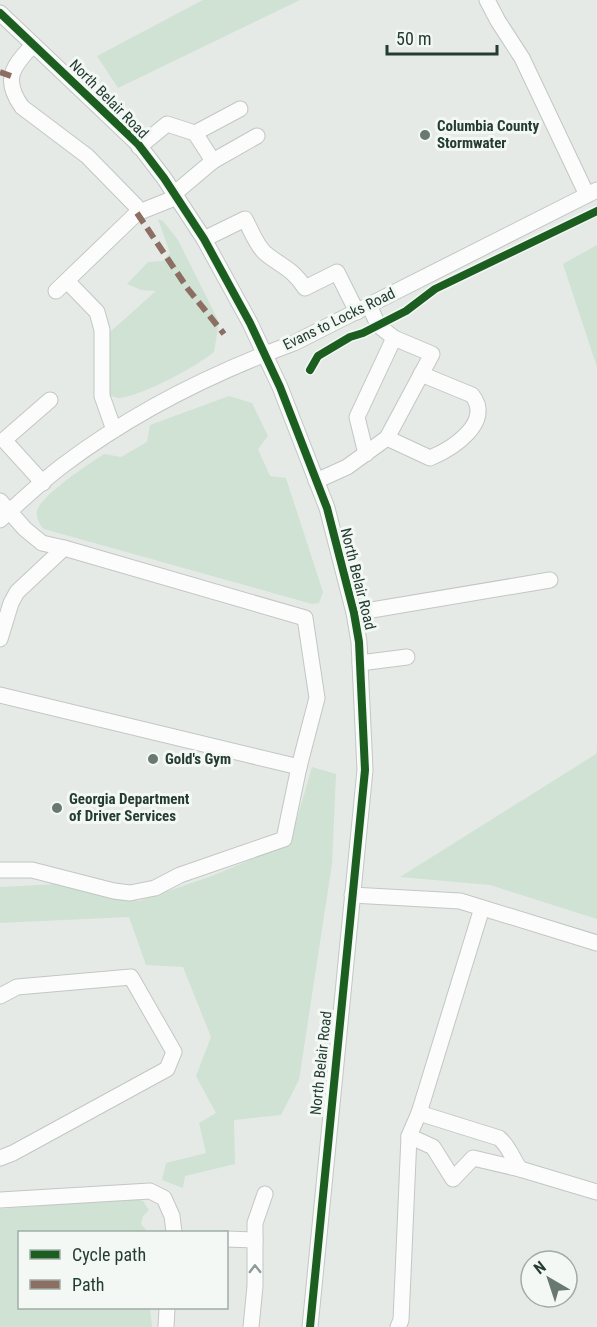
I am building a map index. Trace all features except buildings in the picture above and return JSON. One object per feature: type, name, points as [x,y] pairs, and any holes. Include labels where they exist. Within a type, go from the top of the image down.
[{"type":"street","points":[[487,0],[522,58],[592,193]]},
{"type":"street","name":"North Belair Road","points":[[0,14],[140,147],[176,195],[230,282],[265,354],[327,508],[354,613],[360,663],[365,770],[310,1327]]},
{"type":"street","points":[[33,45],[15,64],[11,76],[16,99],[22,107],[87,156],[136,206],[137,213]]},
{"type":"street","points":[[195,133],[240,109]]},
{"type":"street","points":[[140,147],[167,124],[195,133],[213,160]]},
{"type":"street","points":[[114,430],[102,396],[102,330],[97,312],[61,286],[137,213],[176,195],[213,160],[257,136]]},
{"type":"street","name":"Evans to Locks Road","points":[[3,511],[43,483],[61,466],[156,405],[265,354],[294,343],[592,193]]},
{"type":"street","points":[[204,239],[245,219],[263,251],[296,274],[305,288],[337,272],[378,325],[394,338],[432,354],[387,438],[347,467],[316,481]]},
{"type":"street","points":[[366,454],[357,417],[394,338]]},
{"type":"street","points":[[387,438],[430,458],[452,447],[466,435],[475,422],[478,413],[477,402],[472,395],[421,374]]},
{"type":"street","points":[[43,483],[4,440],[50,400]]},
{"type":"street","points":[[0,870],[32,870],[130,893],[155,888],[180,875],[284,839],[299,767],[317,698],[305,618],[42,543],[3,511]]},
{"type":"street","points":[[0,639],[11,603],[18,592],[63,548]]},
{"type":"street","points":[[354,613],[550,580]]},
{"type":"street","points":[[360,663],[407,657]]},
{"type":"street","points":[[0,694],[299,767]]},
{"type":"street","points":[[352,895],[460,901],[597,944]]},
{"type":"street","points":[[398,1327],[409,1136],[419,1113],[482,908]]},
{"type":"street","points":[[0,996],[16,987],[131,977],[174,1052],[167,1069],[74,1121],[0,1158]]},
{"type":"street","points":[[419,1113],[499,1138],[507,1144],[512,1159],[520,1169]]},
{"type":"street","points":[[409,1136],[432,1147],[453,1179],[473,1158],[520,1169],[597,1192]]},
{"type":"street","points":[[0,1200],[150,1191],[164,1198],[172,1216],[174,1231]]},
{"type":"street","points":[[251,1327],[255,1286],[255,1223],[265,1194]]},
{"type":"street","points":[[228,1239],[255,1240]]},
{"type":"street","points":[[166,1327],[167,1309]]},
{"type":"green space","points":[[203,0],[300,0],[118,88],[97,56]]},
{"type":"green space","points":[[158,219],[163,221],[178,240],[219,322],[214,352],[154,387],[117,398],[110,395],[110,332],[156,291],[141,290],[127,284],[148,262],[163,261],[170,253]]},
{"type":"green space","points":[[597,245],[597,367],[563,264]]},
{"type":"green space","points":[[229,396],[252,403],[268,436],[258,449],[270,476],[286,478],[323,592],[319,603],[312,604],[44,529],[41,525],[37,518],[40,504],[66,480],[104,454],[121,457],[147,442],[150,425]]},
{"type":"green space","points":[[597,750],[597,919],[490,885],[400,877],[596,754]]},
{"type":"green space","points":[[312,767],[336,774],[332,864],[299,1080],[281,1115],[234,1120],[235,1164],[185,1176],[183,1188],[162,1180],[166,1163],[206,1153],[199,1123],[216,1113],[196,1076],[211,1037],[183,967],[146,965],[129,917],[0,923],[0,887],[57,884],[139,901],[212,876],[290,843]]},
{"type":"green space","points":[[135,1198],[143,1201],[149,1210],[143,1216],[141,1224],[147,1231],[18,1231],[18,1309],[150,1309],[152,1327],[0,1327],[0,1209]]},
{"type":"marked path","points":[[0,72],[11,76]]},
{"type":"marked path","points":[[137,213],[188,289],[224,334]]},
{"type":"cycle path","points":[[0,13],[138,144],[164,178],[204,239],[250,323],[280,387],[327,508],[354,613],[359,642],[365,770],[310,1327]]},
{"type":"cycle path","points":[[310,370],[318,356],[350,337],[363,333],[406,311],[435,289],[597,211]]},
{"type":"place","name":"Columbia County Stormwater","points":[[425,135]]},
{"type":"place","name":"Gold's Gym","points":[[153,759]]},
{"type":"place","name":"Georgia Department of Driver Services","points":[[57,808]]}]
